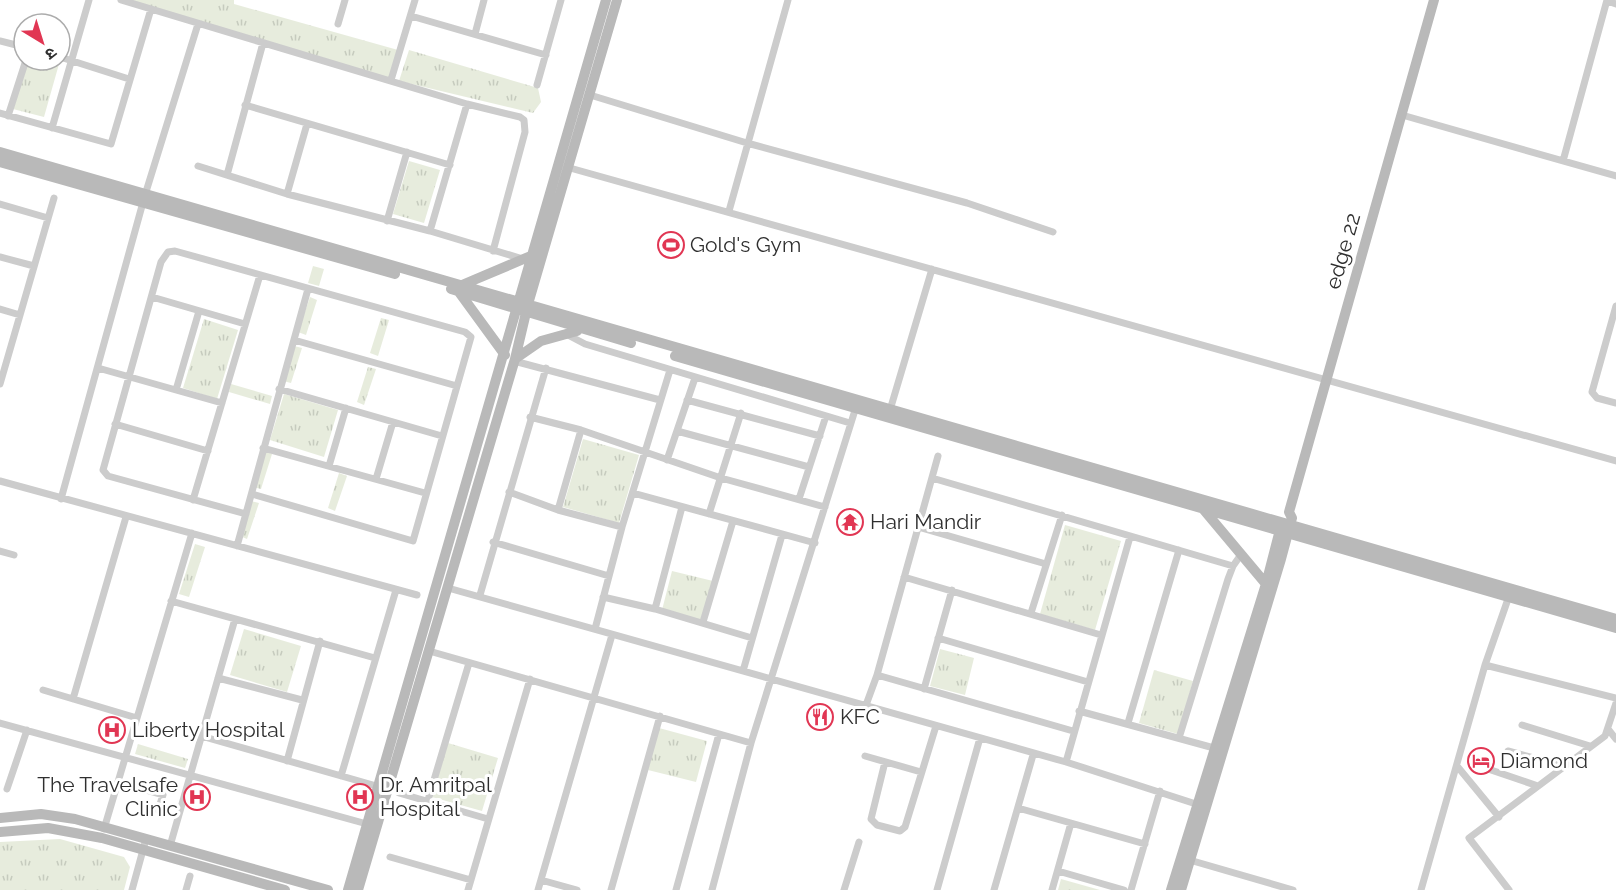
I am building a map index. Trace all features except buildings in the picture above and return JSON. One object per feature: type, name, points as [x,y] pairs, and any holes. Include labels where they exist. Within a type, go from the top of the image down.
[{"type":"main road","points":[[358,890],[448,588],[511,358],[522,307],[528,257],[606,0]]},
{"type":"main road","points":[[522,307],[570,168],[617,0]]},
{"type":"main road","name":"edge 22","points":[[1285,529],[1434,0]]},
{"type":"main road","points":[[0,152],[144,199]]},
{"type":"main road","points":[[0,162],[144,199],[460,288],[1204,510],[1285,529],[1616,619]]},
{"type":"main road","points":[[460,288],[528,257]]},
{"type":"main road","points":[[460,288],[511,358]]},
{"type":"main road","points":[[522,307],[584,330],[857,405],[890,410],[1508,599],[1616,628]]},
{"type":"main road","points":[[348,890],[511,358],[541,341],[564,333],[584,330]]},
{"type":"main road","points":[[1204,510],[1240,556],[1266,584]]},
{"type":"main road","points":[[1181,890],[1196,804],[1285,529]]},
{"type":"main road","points":[[1171,890],[1185,858],[1285,529]]},
{"type":"main road","points":[[0,818],[41,814],[145,844],[285,890]]},
{"type":"main road","points":[[0,832],[48,828],[103,832]]},
{"type":"main road","points":[[145,844],[170,846],[328,890]]},
{"type":"street","points":[[72,58],[89,0]]},
{"type":"street","points":[[121,0],[467,104],[520,117],[525,125],[493,251]]},
{"type":"street","points":[[338,24],[345,0]]},
{"type":"street","points":[[391,80],[415,0]]},
{"type":"street","points":[[475,34],[484,0]]},
{"type":"street","points":[[537,85],[561,0]]},
{"type":"street","points":[[729,211],[788,0]]},
{"type":"street","points":[[1563,162],[1607,1],[1616,4]]},
{"type":"street","points":[[21,72],[4,115],[111,144],[151,9]]},
{"type":"street","points":[[411,16],[546,55]]},
{"type":"street","points":[[61,499],[144,199],[198,24]]},
{"type":"street","points":[[227,175],[263,43]]},
{"type":"street","points":[[72,61],[129,79]]},
{"type":"street","points":[[52,128],[68,72]]},
{"type":"street","points":[[590,95],[747,142],[967,203],[1053,232]]},
{"type":"street","points":[[430,231],[467,104]]},
{"type":"street","points":[[245,105],[450,165]]},
{"type":"street","points":[[1402,115],[1616,176]]},
{"type":"street","points":[[287,194],[308,124]]},
{"type":"street","points":[[387,221],[406,152]]},
{"type":"street","points":[[198,166],[287,194],[430,231],[493,251],[528,257]]},
{"type":"street","points":[[570,168],[1616,461]]},
{"type":"street","points":[[0,384],[54,198]]},
{"type":"street","points":[[0,204],[48,218]]},
{"type":"street","points":[[246,514],[105,473],[103,467],[165,254],[171,250],[469,334],[471,341],[425,493],[413,541],[252,494]]},
{"type":"street","points":[[0,256],[34,266]]},
{"type":"street","points":[[890,410],[932,269]]},
{"type":"street","points":[[193,500],[260,275]]},
{"type":"street","points":[[237,546],[308,289]]},
{"type":"street","points":[[152,297],[245,324]]},
{"type":"street","points":[[1616,306],[1593,392],[1597,398],[1616,403]]},
{"type":"street","points":[[0,309],[20,315]]},
{"type":"street","points":[[176,390],[199,311]]},
{"type":"street","points":[[564,333],[585,344],[850,423]]},
{"type":"street","points":[[294,340],[457,386]]},
{"type":"street","points":[[511,358],[660,400]]},
{"type":"street","points":[[98,368],[222,403]]},
{"type":"street","points":[[480,595],[546,368]]},
{"type":"street","points":[[595,629],[622,527],[670,370]]},
{"type":"street","points":[[667,460],[695,378]]},
{"type":"street","points":[[279,389],[442,436]]},
{"type":"street","points":[[687,400],[820,436]]},
{"type":"street","points":[[712,890],[752,743],[857,405]]},
{"type":"street","points":[[330,466],[346,408]]},
{"type":"street","points":[[709,514],[741,413]]},
{"type":"street","points":[[799,499],[826,416]]},
{"type":"street","points":[[530,417],[581,430],[721,478],[825,507]]},
{"type":"street","points":[[376,479],[393,422]]},
{"type":"street","points":[[115,424],[208,451]]},
{"type":"street","points":[[558,510],[581,430]]},
{"type":"street","points":[[677,430],[809,467]]},
{"type":"street","points":[[263,448],[425,493]]},
{"type":"street","points":[[866,705],[877,675],[938,456]]},
{"type":"street","points":[[932,478],[1233,566]]},
{"type":"street","points":[[0,481],[417,595]]},
{"type":"street","points":[[509,492],[558,510],[622,527]]},
{"type":"street","points":[[633,493],[815,543]]},
{"type":"street","points":[[655,609],[682,507]]},
{"type":"street","points":[[1031,613],[1062,515]]},
{"type":"street","points":[[73,699],[126,517]]},
{"type":"street","points":[[703,622],[733,520]]},
{"type":"street","points":[[918,527],[1046,564]]},
{"type":"street","points":[[103,832],[192,533]]},
{"type":"street","points":[[743,671],[782,535]]},
{"type":"street","points":[[1066,762],[1130,537]]},
{"type":"street","points":[[494,542],[609,576]]},
{"type":"street","points":[[1128,723],[1179,550]]},
{"type":"street","points":[[0,551],[14,555]]},
{"type":"street","points":[[1179,738],[1233,566],[1240,556]]},
{"type":"street","points":[[904,577],[1101,635]]},
{"type":"street","points":[[448,588],[480,595],[612,635],[866,705],[1033,755],[1066,762],[1196,804]]},
{"type":"street","points":[[341,776],[396,590]]},
{"type":"street","points":[[924,689],[952,590]]},
{"type":"street","points":[[603,597],[703,622],[753,638]]},
{"type":"street","points":[[1421,890],[1485,665],[1508,599]]},
{"type":"street","points":[[171,601],[320,640],[375,658]]},
{"type":"street","points":[[170,846],[235,619]]},
{"type":"street","points":[[538,890],[612,635]]},
{"type":"street","points":[[938,638],[1088,682]]},
{"type":"street","points":[[286,760],[320,640]]},
{"type":"street","points":[[429,651],[752,743]]},
{"type":"street","points":[[428,800],[469,663]]},
{"type":"street","points":[[1485,665],[1616,698]]},
{"type":"street","points":[[877,675],[1073,731]]},
{"type":"street","points":[[218,678],[302,700]]},
{"type":"street","points":[[468,890],[530,679]]},
{"type":"street","points":[[43,690],[137,718]]},
{"type":"street","points":[[1509,890],[1469,838],[1605,736],[1616,703]]},
{"type":"street","points":[[1079,711],[1214,748]]},
{"type":"street","points":[[611,890],[660,716]]},
{"type":"street","points":[[0,723],[367,824]]},
{"type":"street","points":[[1522,725],[1590,746]]},
{"type":"street","points":[[885,762],[871,819],[877,825],[897,831],[905,827],[936,726]]},
{"type":"street","points":[[1608,729],[1616,739]]},
{"type":"street","points":[[7,789],[27,730]]},
{"type":"street","points":[[676,890],[719,734]]},
{"type":"street","points":[[201,736],[373,785]]},
{"type":"street","points":[[937,890],[980,738]]},
{"type":"street","points":[[1508,751],[1564,766]]},
{"type":"street","points":[[994,890],[1033,755]]},
{"type":"street","points":[[865,756],[921,772]]},
{"type":"street","points":[[1457,766],[1499,817]]},
{"type":"street","points":[[1491,770],[1538,786]]},
{"type":"street","points":[[118,782],[163,795],[158,810]]},
{"type":"street","points":[[1131,890],[1161,791]]},
{"type":"street","points":[[399,793],[488,819]]},
{"type":"street","points":[[1018,808],[1145,844]]},
{"type":"street","points":[[1052,890],[1071,823]]},
{"type":"street","points":[[844,890],[859,842]]},
{"type":"street","points":[[132,890],[145,844]]},
{"type":"street","points":[[390,857],[471,880]]},
{"type":"street","points":[[1185,858],[1293,890]]},
{"type":"street","points":[[1058,871],[1124,890]]},
{"type":"street","points":[[186,890],[190,876]]},
{"type":"street","points":[[541,880],[577,890]]},
{"type":"green space","points":[[127,0],[234,0],[234,4],[398,50],[390,79]]},
{"type":"green space","points":[[409,50],[538,88],[541,102],[533,113],[399,81]]},
{"type":"green space","points":[[19,72],[57,72],[44,117],[9,108]]},
{"type":"green space","points":[[409,161],[440,170],[424,223],[393,214]]},
{"type":"green space","points":[[313,266],[324,269],[319,286],[308,283]]},
{"type":"green space","points":[[310,297],[317,300],[306,335],[298,332]]},
{"type":"green space","points":[[381,318],[389,320],[378,356],[370,353]]},
{"type":"green space","points":[[204,319],[238,330],[217,399],[183,388]]},
{"type":"green space","points":[[294,346],[302,348],[291,383],[283,381]]},
{"type":"green space","points":[[368,367],[376,369],[364,405],[357,402]]},
{"type":"green space","points":[[231,384],[272,396],[270,404],[229,392]]},
{"type":"green space","points":[[284,394],[338,410],[324,457],[270,440]]},
{"type":"green space","points":[[583,439],[639,455],[619,523],[563,507]]},
{"type":"green space","points":[[265,451],[272,454],[261,489],[253,487]]},
{"type":"green space","points":[[339,473],[347,476],[335,511],[328,508]]},
{"type":"green space","points":[[251,501],[259,503],[247,539],[240,536]]},
{"type":"green space","points":[[1065,525],[1121,541],[1095,630],[1040,614]]},
{"type":"green space","points":[[195,544],[205,547],[189,597],[179,594]]},
{"type":"green space","points":[[672,571],[713,581],[702,621],[662,610]]},
{"type":"green space","points":[[244,629],[301,646],[287,692],[230,675]]},
{"type":"green space","points":[[940,649],[974,658],[965,695],[930,686]]},
{"type":"green space","points":[[1154,670],[1193,681],[1178,734],[1139,723]]},
{"type":"green space","points":[[659,728],[707,741],[696,782],[648,770]]},
{"type":"green space","points":[[448,743],[498,758],[482,811],[432,797]]},
{"type":"green space","points":[[138,744],[188,759],[185,768],[135,754]]},
{"type":"green space","points":[[60,839],[124,857],[130,867],[124,890],[0,890],[0,842]]},
{"type":"green space","points":[[1061,879],[1100,890],[1058,890]]},
{"type":"place","name":"Gold's Gym","points":[[671,245]]},
{"type":"place","name":"Hari Mandir","points":[[850,522]]},
{"type":"place","name":"KFC","points":[[820,717]]},
{"type":"place","name":"Liberty Hospital","points":[[112,730]]},
{"type":"place","name":"Diamond","points":[[1481,761]]},
{"type":"place","name":"The Travelsafe Clinic","points":[[197,797]]},
{"type":"place","name":"Dr. Amritpal Hospital","points":[[360,797]]}]
